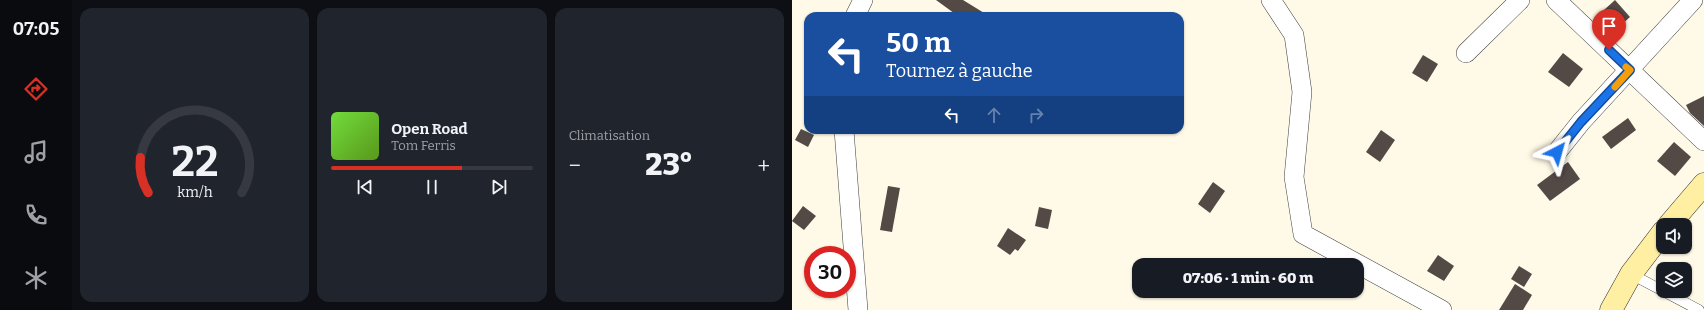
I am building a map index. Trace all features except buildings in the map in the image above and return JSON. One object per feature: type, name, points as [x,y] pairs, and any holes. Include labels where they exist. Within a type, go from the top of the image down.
[{"type":"street","points":[[858,12],[863,0]]},
{"type":"street","points":[[1271,0],[1294,35],[1301,84],[1302,92],[1294,177],[1303,234],[1442,310]]},
{"type":"street","points":[[1466,53],[1520,0]]},
{"type":"street","points":[[1556,0],[1704,141]]},
{"type":"street","points":[[1557,152],[1581,122],[1693,0]]},
{"type":"street","points":[[844,134],[858,310]]},
{"type":"street","points":[[1675,218],[1704,184]]},
{"type":"street","points":[[1611,310],[1631,274],[1656,241]]},
{"type":"lane","points":[[1631,274],[1699,310]]},
{"type":"slow traffic","points":[[1615,87],[1630,70],[1626,67]]},
{"type":"route","points":[[1557,152],[1581,122],[1630,70],[1609,50]]}]
